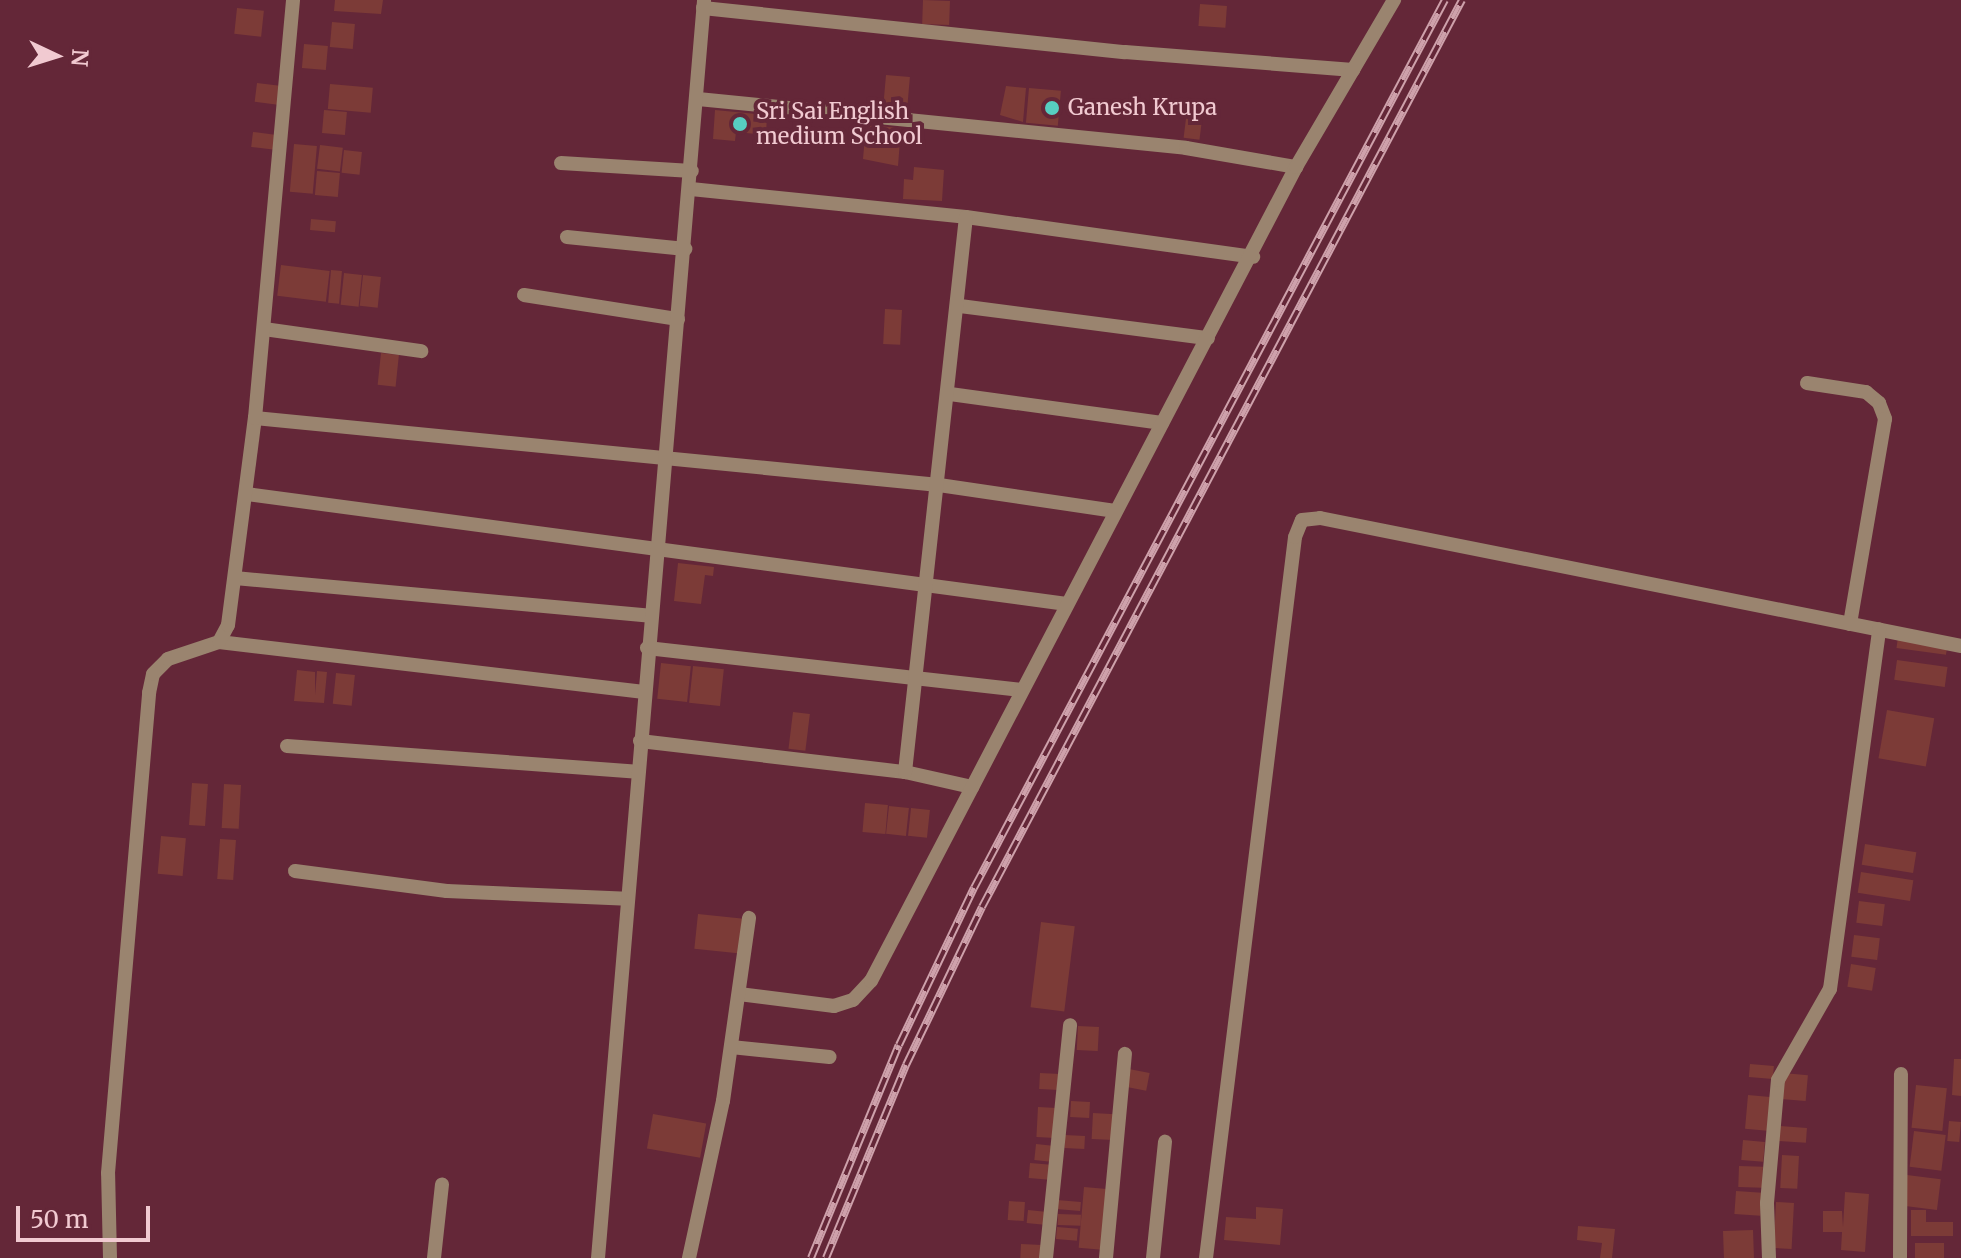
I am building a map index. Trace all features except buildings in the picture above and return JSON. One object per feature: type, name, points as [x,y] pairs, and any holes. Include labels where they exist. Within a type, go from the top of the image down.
[{"type":"street","points":[[219,642],[228,625],[247,494],[293,0]]},
{"type":"street","points":[[739,994],[834,1006],[862,992],[1115,511],[1253,257],[1296,167],[1394,0]]},
{"type":"street","points":[[598,1258],[655,549],[691,189],[704,4],[1125,52],[1353,70]]},
{"type":"street","points":[[698,99],[1186,148],[1296,167]]},
{"type":"street","points":[[561,163],[692,171]]},
{"type":"street","points":[[691,189],[966,217],[1253,257]]},
{"type":"street","points":[[905,772],[960,306],[966,217]]},
{"type":"street","points":[[567,237],[685,249]]},
{"type":"street","points":[[524,295],[678,319]]},
{"type":"street","points":[[960,306],[1208,338]]},
{"type":"street","points":[[264,329],[421,351]]},
{"type":"street","points":[[1807,383],[1866,392],[1879,403],[1885,419],[1850,624]]},
{"type":"street","points":[[950,394],[1162,423]]},
{"type":"street","points":[[255,418],[939,485],[1115,511]]},
{"type":"street","points":[[247,494],[1067,604]]},
{"type":"street","points":[[1206,1258],[1295,537],[1302,520],[1320,518],[1961,646]]},
{"type":"street","points":[[235,578],[650,616]]},
{"type":"street","points":[[1769,1258],[1767,1203],[1778,1080],[1830,989],[1879,629]]},
{"type":"street","points":[[110,1258],[108,1173],[153,674],[168,659],[219,642],[644,692]]},
{"type":"street","points":[[647,648],[1022,690]]},
{"type":"street","points":[[640,741],[905,772],[972,787]]},
{"type":"street","points":[[287,746],[637,772]]},
{"type":"street","points":[[295,871],[447,891],[627,899]]},
{"type":"street","points":[[689,1258],[731,1047],[749,918]]},
{"type":"street","points":[[1046,1258],[1070,1025]]},
{"type":"street","points":[[731,1047],[829,1057]]},
{"type":"street","points":[[1106,1258],[1125,1054]]},
{"type":"street","points":[[1900,1258],[1901,1074]]},
{"type":"street","points":[[1153,1258],[1165,1142]]},
{"type":"street","points":[[434,1258],[442,1184]]},
{"type":"railway","points":[[811,1258],[899,1045],[974,888],[1445,0]]},
{"type":"railway","points":[[826,1258],[906,1065],[982,907],[1462,0]]},
{"type":"place","name":"Ganesh Krupa","points":[[1052,108]]},
{"type":"place","name":"Sri Sai English medium School","points":[[740,124]]}]
